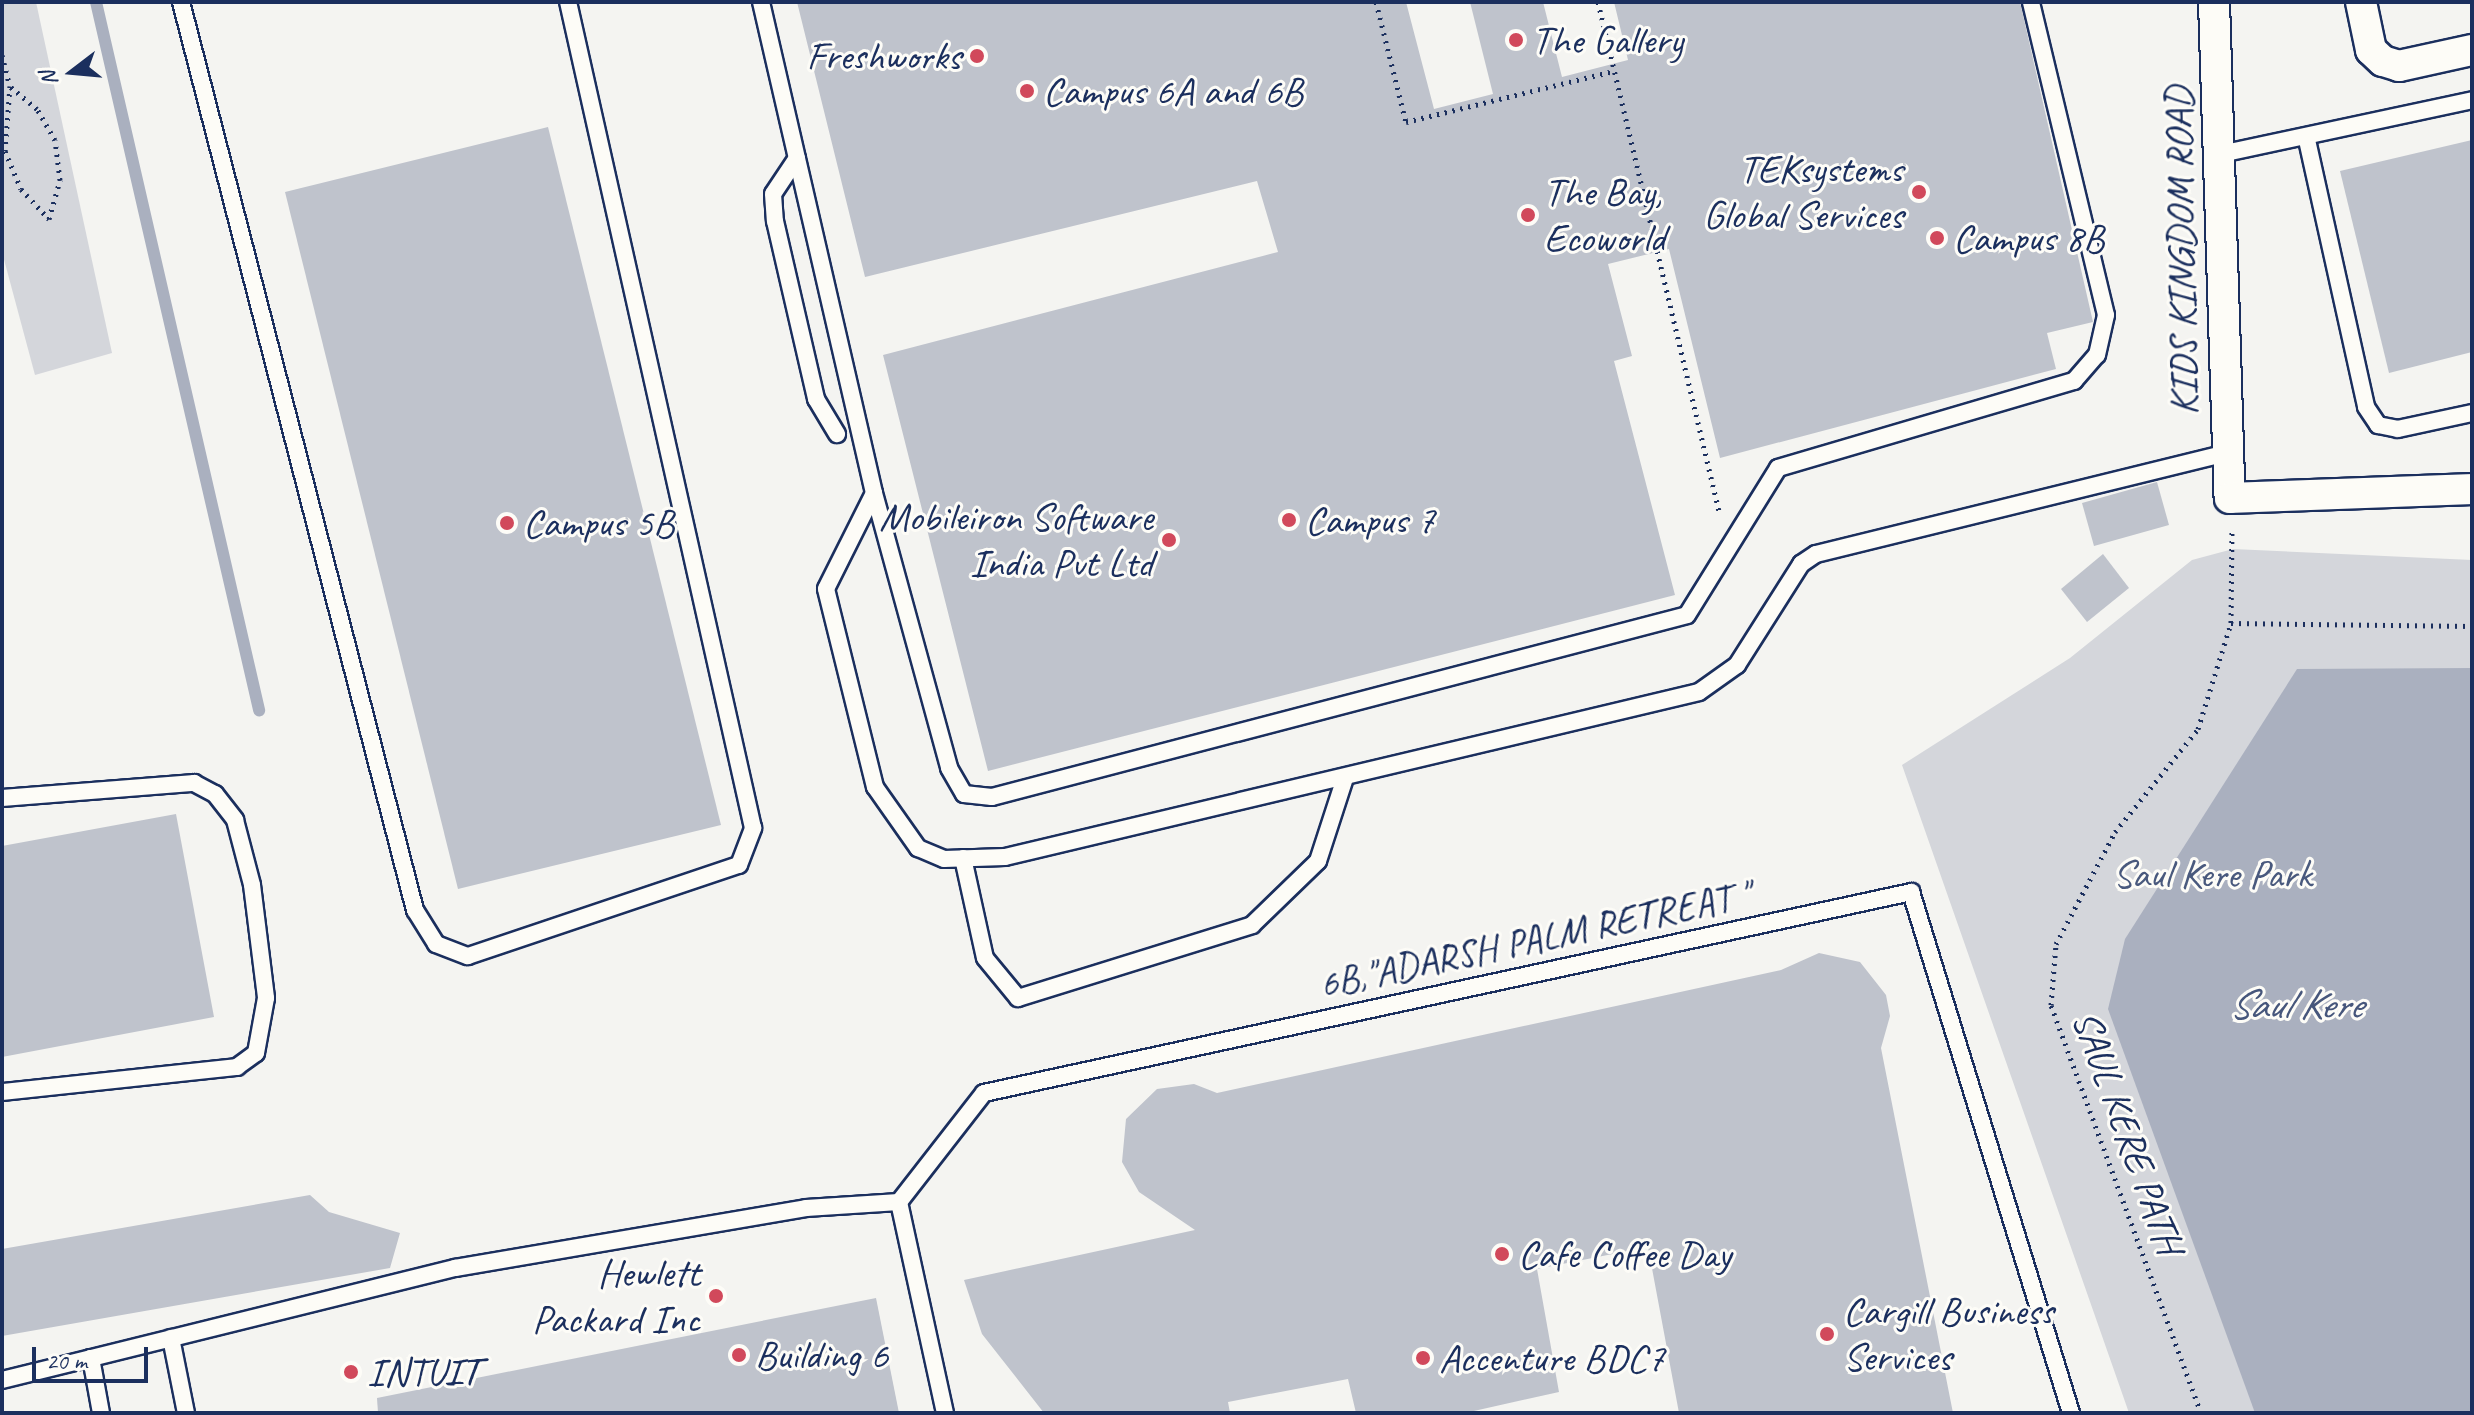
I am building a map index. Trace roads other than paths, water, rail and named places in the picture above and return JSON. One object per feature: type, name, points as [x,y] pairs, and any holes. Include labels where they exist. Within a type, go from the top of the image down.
[{"type":"street","name":"KIDS KINGDOM ROAD","points":[[2214,2],[2221,154],[2226,453],[2230,498],[2472,489]]},
{"type":"street","points":[[2361,2],[2371,50],[2383,61],[2399,66],[2472,50]]},
{"type":"lane","points":[[181,2],[415,910],[436,944],[468,956],[739,865],[753,828],[568,2]]},
{"type":"lane","points":[[761,2],[874,493],[949,768],[964,794],[992,797],[1687,615],[1778,468],[2058,390],[2097,355],[2103,295],[2031,2]]},
{"type":"lane","points":[[2221,154],[2307,140],[2472,100]]},
{"type":"lane","points":[[2307,140],[2366,407],[2378,425],[2398,429],[2472,413]]},
{"type":"lane","points":[[797,158],[773,194],[775,221],[816,399],[837,434]]},
{"type":"lane","points":[[874,493],[826,589],[875,787],[901,829],[918,848],[963,858],[1005,857],[1699,692],[1737,665],[1801,564],[1841,544],[2226,453]]},
{"type":"lane","points":[[963,858],[985,958],[1018,998],[1252,925],[1318,861],[1345,778]]},
{"type":"lane","points":[[2,798],[194,783],[215,794],[235,820],[252,885],[266,998],[256,1053],[237,1067],[2,1092]]},
{"type":"lane","name":"6B,\"ADARSH PALM RETREAT \"","points":[[899,1202],[984,1093],[1911,892],[2071,1413]]},
{"type":"lane","points":[[2,1380],[455,1268],[806,1208],[899,1202],[945,1413]]},
{"type":"lane","points":[[171,1338],[186,1413]]},
{"type":"lane","points":[[91,1358],[101,1413]]},
{"type":"water","name":"Saul Kere","points":[[2472,668],[2472,1413],[2255,1413],[2108,1009],[2125,939],[2297,669]]},
{"type":"waterway","points":[[96,2],[259,710]]},
{"type":"place","name":"The Gallery","points":[[1516,40]]},
{"type":"place","name":"Freshworks","points":[[977,56]]},
{"type":"place","name":"Campus 6A and 6B","points":[[1027,91]]},
{"type":"place","name":"TEKsystems Global Services","points":[[1919,192]]},
{"type":"place","name":"The Bay, Ecoworld","points":[[1528,215]]},
{"type":"place","name":"Campus 8B","points":[[1937,238]]},
{"type":"place","name":"Campus 7","points":[[1289,520]]},
{"type":"place","name":"Campus 5B","points":[[507,523]]},
{"type":"place","name":"Mobileiron Software India Pvt Ltd","points":[[1169,540]]},
{"type":"place","name":"Cafe Coffee Day","points":[[1502,1254]]},
{"type":"place","name":"Hewlett Packard Inc","points":[[716,1296]]},
{"type":"place","name":"Cargill Business Services","points":[[1827,1334]]},
{"type":"place","name":"Building 6","points":[[739,1355]]},
{"type":"place","name":"Accenture BDC7","points":[[1423,1358]]},
{"type":"place","name":"INTUIT","points":[[351,1372]]},
{"type":"park label","name":"Saul Kere Park","points":[[2212,874]]}]
